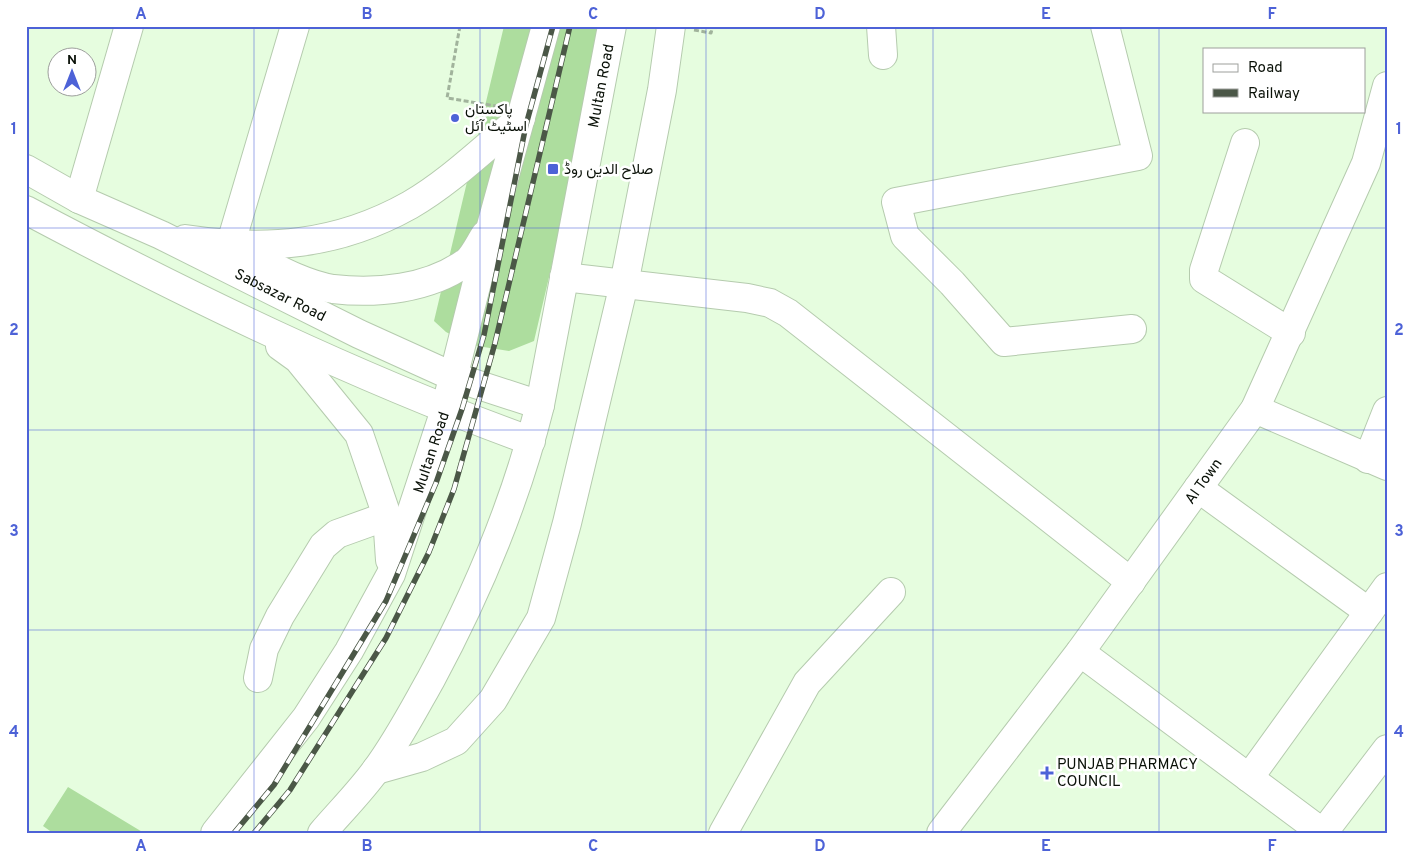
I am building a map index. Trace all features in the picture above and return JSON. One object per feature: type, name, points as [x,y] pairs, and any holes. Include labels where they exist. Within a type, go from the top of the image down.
[{"type":"street","points":[[79,199],[130,26]]},
{"type":"street","points":[[230,246],[295,26]]},
{"type":"street","name":"Multan Road","points":[[215,833],[306,718],[349,651],[391,574],[445,410],[491,226],[546,26]]},
{"type":"street","name":"Multan Road","points":[[322,833],[376,770],[417,705],[465,617],[508,511],[531,442],[540,405],[612,26]]},
{"type":"street","points":[[376,770],[422,757],[456,741],[493,700],[541,618],[569,513],[624,284],[662,90],[671,26]]},
{"type":"street","points":[[881,26],[883,55]]},
{"type":"street","points":[[1105,26],[1138,156],[896,202],[905,236],[952,283],[1004,342],[1132,329]]},
{"type":"street","name":"AI Town","points":[[941,833],[1080,652],[1255,409],[1291,333],[1366,163],[1387,86]]},
{"type":"street","points":[[161,235],[230,246],[269,246],[321,239],[364,227],[410,204],[522,115]]},
{"type":"street","points":[[1245,143],[1204,270],[1204,279],[1291,333]]},
{"type":"street","name":"Sabsazar Road","points":[[26,169],[79,199],[161,235],[359,334],[454,377],[540,405]]},
{"type":"street","points":[[26,210],[244,320],[445,410],[531,442]]},
{"type":"street","points":[[230,246],[307,281],[332,289],[375,290],[421,285],[466,263],[491,226]]},
{"type":"street","points":[[564,277],[747,298],[770,303],[788,313],[1131,582]]},
{"type":"street","points":[[244,320],[298,360],[359,434],[387,516],[391,574]]},
{"type":"street","points":[[1255,409],[1378,462],[1387,411]]},
{"type":"street","points":[[1198,488],[1368,612]]},
{"type":"street","points":[[258,678],[264,649],[280,616],[323,546],[337,534],[387,516]]},
{"type":"street","points":[[1249,778],[1387,586]]},
{"type":"street","points":[[723,833],[807,683],[891,592]]},
{"type":"street","points":[[1080,652],[1323,833],[1387,749]]},
{"type":"path","points":[[460,26],[447,98],[522,115]]},
{"type":"path","points":[[711,33],[713,26]]},
{"type":"building","points":[[504,26],[608,26],[534,341],[509,351],[471,345],[446,332],[434,321]]},
{"type":"building","points":[[68,787],[144,833],[53,833],[43,826]]},
{"type":"railway","points":[[234,833],[274,785],[386,601],[436,483],[462,409],[484,335],[526,125],[553,26]]},
{"type":"railway","points":[[254,833],[290,790],[386,638],[429,552],[454,489],[495,343],[570,26]]},
{"type":"place","name":"پاکستان اسٹیٹ آئل","points":[[455,118]]},
{"type":"place","name":"صلاح الدین روڈ","points":[[553,169]]},
{"type":"place","name":"PUNJAB PHARMACY COUNCIL","points":[[1047,773]]}]
